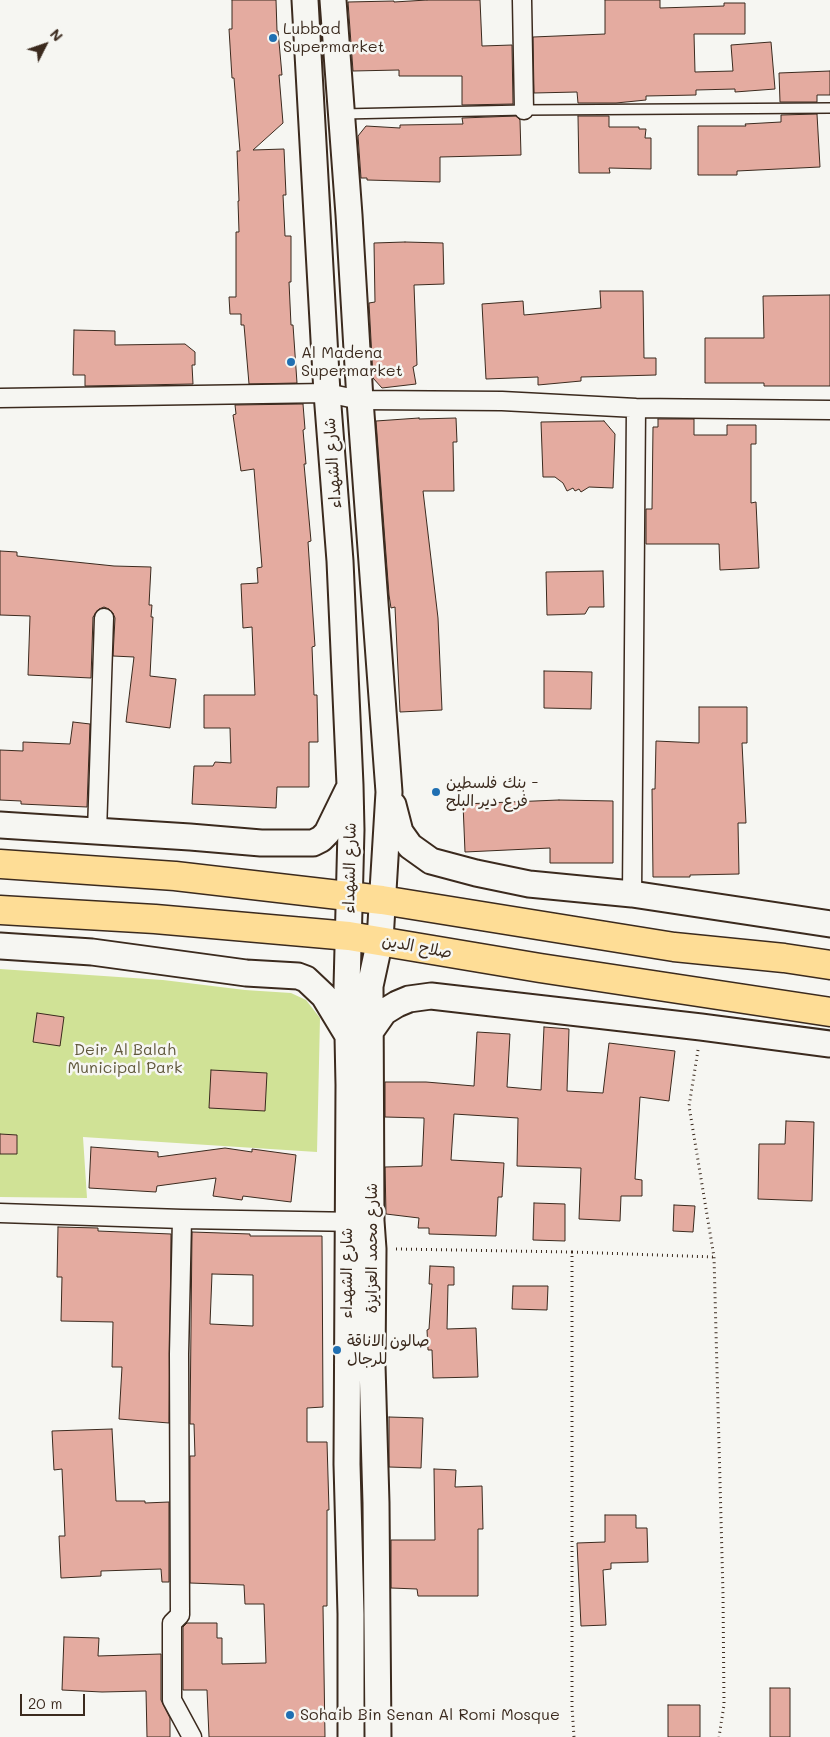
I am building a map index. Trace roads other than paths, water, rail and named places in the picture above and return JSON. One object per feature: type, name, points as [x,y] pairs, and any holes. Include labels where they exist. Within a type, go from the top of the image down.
[{"type":"highway","points":[[0,864],[175,876],[382,900],[674,947],[784,958],[830,965]]},
{"type":"highway","name":"صلاح الدين","points":[[0,910],[155,918],[349,936],[540,968],[830,1012]]},
{"type":"main road","name":"شارع الشهداء","points":[[305,0],[327,393],[340,561],[350,785],[350,897],[347,987],[359,1034]]},
{"type":"main road","name":"شارع الشهداء","points":[[333,0],[389,792],[380,940]]},
{"type":"main road","points":[[0,825],[261,843],[313,843],[327,833],[350,785]]},
{"type":"main road","points":[[389,792],[400,832],[410,846],[431,861],[529,884],[632,894],[830,924]]},
{"type":"main road","name":"شارع محمد العزايزة","points":[[378,1737],[376,1503],[372,1365],[373,1249],[359,1222],[359,1034],[380,940]]},
{"type":"main road","points":[[0,946],[92,952],[246,973],[298,976],[306,979],[324,996],[359,1034],[384,1012],[397,1004],[409,999],[432,996],[702,1027],[830,1044]]},
{"type":"main road","name":"شارع الشهداء","points":[[351,1737],[351,1614],[347,1464],[359,1222]]},
{"type":"street","points":[[522,0],[524,110]]},
{"type":"street","points":[[0,398],[327,393],[360,400],[502,401],[636,408],[830,410]]},
{"type":"street","points":[[632,894],[636,408]]},
{"type":"street","points":[[97,832],[104,618]]},
{"type":"street","points":[[0,1213],[359,1222]]},
{"type":"street","points":[[182,1219],[179,1354],[180,1615],[172,1623],[172,1700],[192,1737]]},
{"type":"lane","points":[[340,114],[524,110],[830,108]]},
{"type":"place","name":"Lubbad Supermarket","points":[[273,38]]},
{"type":"place","name":"Al Madena Supermarket","points":[[291,362]]},
{"type":"place","name":"بنك فلسطين - فرع دير البلح","points":[[436,792]]},
{"type":"place","name":"صالون الاناقة للرجال","points":[[337,1350]]},
{"type":"place","name":"Sohaib Bin Senan Al Romi Mosque","points":[[290,1715]]},
{"type":"park label","name":"Deir Al Balah Municipal Park","points":[[125,1059]]}]
